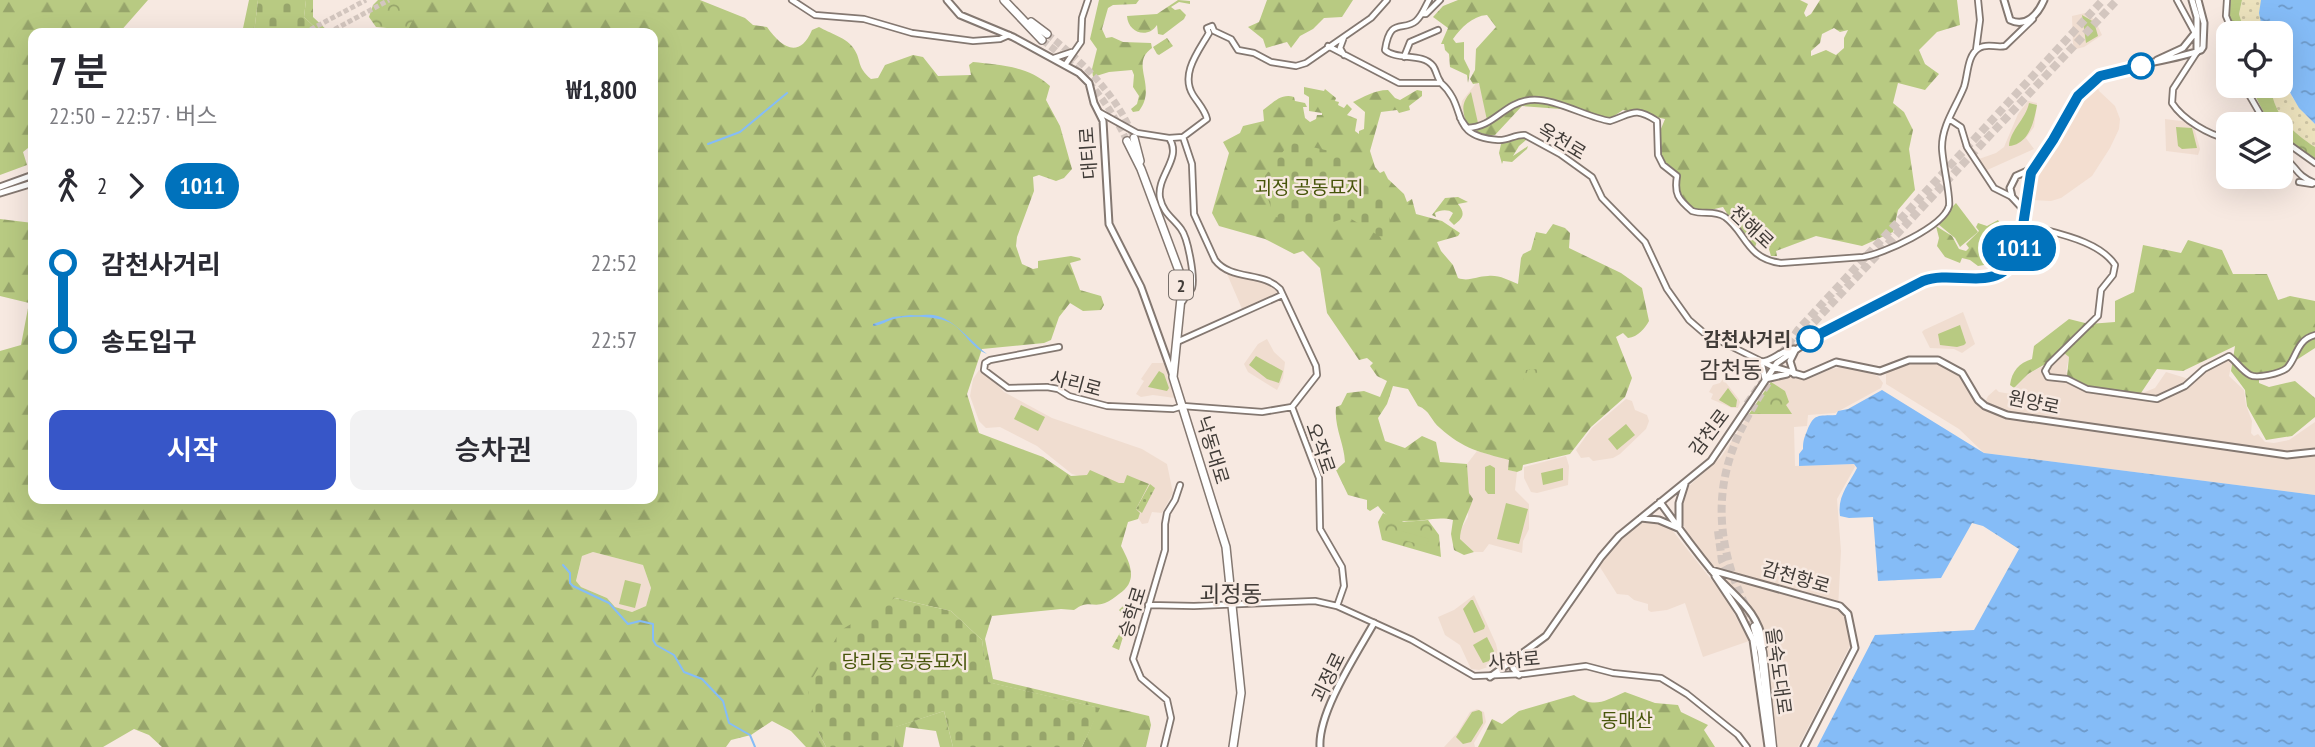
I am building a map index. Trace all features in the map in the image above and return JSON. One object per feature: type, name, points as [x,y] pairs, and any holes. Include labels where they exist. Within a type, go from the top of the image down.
[{"type":"highway","points":[[1754,627],[1762,652],[1770,747]]},
{"type":"main road","name":"대티로","points":[[947,0],[960,15],[1009,35],[1087,80],[1102,121],[1109,224],[1141,287],[1172,377]]},
{"type":"main road","points":[[1006,0],[1045,37]]},
{"type":"main road","points":[[2004,0],[2013,22],[2024,22],[2035,15],[2044,0]]},
{"type":"main road","points":[[2195,0],[2204,35],[2203,47],[2197,51],[2197,16],[2195,0]]},
{"type":"main road","name":"감천로","points":[[2154,62],[2183,48],[2195,33]]},
{"type":"main road","name":"감천로","points":[[1490,677],[1546,636],[1608,548],[1716,455],[1773,367],[1796,349],[1923,281],[1938,277],[1980,280],[2010,266],[2016,257],[2034,168],[2086,86],[2106,74],[2197,51]]},
{"type":"main road","name":"낙동대로","points":[[1131,139],[1174,255],[1181,289],[1172,377],[1226,547],[1241,693],[1233,747]]},
{"type":"main road","points":[[2025,211],[2012,197],[2010,188],[2016,176],[2034,168]]},
{"type":"main road","points":[[0,187],[28,177]]},
{"type":"main road","points":[[0,193],[28,185]]},
{"type":"main road","points":[[1765,379],[1761,362],[1768,361],[1786,350],[1796,349]]},
{"type":"main road","points":[[1794,374],[1790,361],[1796,349]]},
{"type":"main road","name":"원양로","points":[[1765,379],[1775,375],[1809,375],[1836,362],[1880,371],[1909,360],[1938,360],[1962,373],[1978,400],[2007,415],[2287,455],[2315,452]]},
{"type":"main road","points":[[1773,367],[1794,374]]},
{"type":"main road","points":[[1641,518],[1659,520],[1679,529],[1679,503],[1685,483]]},
{"type":"main road","name":"을숙도대로","points":[[1661,502],[1712,572],[1746,604],[1756,621],[1762,637],[1770,747]]},
{"type":"main road","name":"을숙도대로","points":[[1712,572],[1739,611],[1754,646],[1770,747]]},
{"type":"main road","name":"감천항로","points":[[1712,572],[1840,606],[1848,614],[1855,643],[1854,652],[1804,747]]},
{"type":"main road","points":[[1729,588],[1729,580],[1738,577]]},
{"type":"main road","points":[[1731,602],[1731,594],[1739,597]]},
{"type":"main road","points":[[1739,611],[1749,615],[1746,604]]},
{"type":"main road","name":"괴정로","points":[[1320,747],[1319,732],[1338,688],[1374,623]]},
{"type":"main road","points":[[1513,660],[1513,668],[1519,675]]},
{"type":"street","points":[[792,0],[815,15],[864,19],[912,33],[958,40],[980,40],[1009,35]]},
{"type":"street","points":[[1065,65],[1081,42],[1082,18],[1088,0]]},
{"type":"street","points":[[1329,49],[1373,20],[1389,0]]},
{"type":"street","points":[[1099,111],[1138,132],[1169,138],[1180,137],[1207,119],[1191,91],[1187,78],[1209,33],[1209,26],[1231,39],[1236,49],[1241,52],[1252,52],[1276,64],[1296,66],[1329,49],[1371,18],[1389,0]]},
{"type":"street","points":[[1429,0],[1412,24],[1395,28],[1386,44],[1386,52],[1427,61],[1433,66],[1437,76],[1433,82]]},
{"type":"street","points":[[1422,13],[1426,14],[1440,0]]},
{"type":"street","name":"천해로","points":[[1460,118],[1467,128],[1477,127],[1489,123],[1515,104],[1531,99],[1582,111],[1609,121],[1623,113],[1642,112],[1657,121],[1658,155],[1663,165],[1677,176],[1676,197],[1692,211],[1713,212],[1728,219],[1747,246],[1770,262],[1781,264],[1874,255],[1916,236],[1934,223],[1949,206],[1942,148],[1949,119],[1964,86],[1975,50],[1980,20],[1978,0]]},
{"type":"street","points":[[2177,0],[2195,33]]},
{"type":"street","points":[[2227,0],[2228,21]]},
{"type":"street","points":[[1975,50],[1984,45],[2005,46],[2025,29],[2035,15]]},
{"type":"street","points":[[1405,57],[1410,42],[1438,30]]},
{"type":"street","points":[[980,40],[997,36],[1001,32]]},
{"type":"street","points":[[1344,37],[1340,48],[1345,56]]},
{"type":"street","points":[[1329,49],[1399,83],[1441,83]]},
{"type":"street","points":[[2197,51],[2172,89],[2172,103],[2179,111],[2216,137]]},
{"type":"street","points":[[1051,58],[1072,53]]},
{"type":"street","points":[[1072,53],[1069,63],[1072,69]]},
{"type":"street","name":"옥천로","points":[[1437,76],[1452,97],[1466,130],[1501,141],[1520,134],[1527,136],[1584,170],[1592,177],[1606,202],[1649,248],[1667,289],[1695,327],[1773,367]]},
{"type":"street","points":[[1949,119],[1961,127],[1963,140],[1970,153],[1994,188],[2012,197]]},
{"type":"street","points":[[1175,342],[1282,295],[1274,283],[1232,272],[1220,266],[1194,210],[1192,164],[1180,137]]},
{"type":"street","points":[[1169,138],[1173,145],[1173,156],[1160,184],[1160,198],[1167,215],[1183,233],[1191,265],[1192,288],[1180,304]]},
{"type":"street","points":[[2293,147],[2315,163]]},
{"type":"street","points":[[2293,167],[2299,176],[2315,184]]},
{"type":"street","points":[[2299,182],[2315,184]]},
{"type":"street","points":[[2024,224],[2065,234],[2087,244],[2111,259],[2115,265],[2113,275],[2101,290],[2098,316],[2049,364],[2045,372],[2048,377],[2067,379],[2087,389],[2157,399],[2185,386],[2204,369],[2229,356],[2250,375],[2258,378],[2280,372],[2288,367],[2292,356],[2306,339],[2315,335]]},
{"type":"street","points":[[1181,289],[1192,288]]},
{"type":"street","name":"오작로","points":[[1282,295],[1317,371],[1314,380],[1292,407],[1319,478],[1320,529],[1342,567],[1344,586],[1337,606]]},
{"type":"street","name":"사리로","points":[[1059,347],[990,359],[985,363],[984,370],[999,383],[1014,389],[1058,389],[1069,396],[1107,406],[1173,409],[1183,406],[1262,412],[1292,407]]},
{"type":"street","name":"승학로","points":[[1164,747],[1171,718],[1167,700],[1141,678],[1133,659],[1166,550],[1167,513],[1180,485]]},
{"type":"street","name":"사하로","points":[[1148,605],[1233,605],[1302,600],[1337,606],[1418,643],[1471,675],[1519,675],[1586,666],[1613,673],[1661,678],[1687,694],[1738,735],[1747,747]]},
{"type":"shaded area","points":[[2085,13],[2095,20],[2102,35],[2076,49],[2073,44],[2072,16]]},
{"type":"shaded area","points":[[1477,82],[1482,87],[1487,122],[1467,126],[1461,107],[1462,101]]},
{"type":"shaded area","points":[[2097,85],[2099,91],[2115,106],[2120,119],[2119,129],[2110,148],[2092,176],[2061,198],[2051,201],[2032,200],[2035,176],[2054,148],[2081,98]]},
{"type":"shaded area","points":[[2028,101],[2037,103],[2034,127],[2026,138],[2034,149],[1985,171],[1976,160],[2004,147],[2018,114]]},
{"type":"shaded area","points":[[2165,119],[2189,122],[2195,131],[2200,149],[2198,155],[2166,151]]},
{"type":"shaded area","points":[[1227,274],[1275,287],[1278,294],[1243,311]]},
{"type":"shaded area","points":[[1963,312],[1975,344],[1962,353],[1954,349],[1930,348],[1922,332]]},
{"type":"shaded area","points":[[1267,339],[1274,352],[1285,362],[1283,378],[1277,390],[1248,372],[1244,364],[1258,344]]},
{"type":"shaded area","points":[[2063,352],[2069,357],[2066,372],[2090,388],[2145,392],[2155,388],[2166,372],[2189,379],[2206,364],[2231,352],[2236,357],[2236,363],[2231,366],[2229,376],[2244,390],[2252,421],[2251,433],[2254,436],[2258,434],[2265,442],[2289,440],[2315,422],[2315,495],[1984,453],[1959,429],[1886,384],[1886,374],[1893,368],[1913,363],[1940,362],[1957,373],[1978,405],[1983,407],[1988,396],[1996,389],[2017,395],[2013,390],[2028,374],[2041,367],[2048,368]]},
{"type":"shaded area","points":[[1152,363],[1164,363],[1175,398],[1153,395],[1141,397],[1136,394],[1144,381],[1141,379]]},
{"type":"shaded area","points":[[1846,366],[1878,376],[1883,383],[1881,388],[1835,413],[1808,415],[1807,426],[1794,427],[1795,466],[1854,464],[1855,467],[1837,499],[1841,551],[1838,609],[1844,615],[1852,642],[1798,747],[1777,747],[1765,647],[1755,617],[1687,533],[1681,518],[1680,505],[1689,486],[1721,457],[1773,379],[1785,376],[1801,379],[1813,377]]},
{"type":"shaded area","points":[[979,370],[983,370],[1004,392],[1052,418],[1142,449],[1167,464],[1173,493],[1162,513],[1152,512],[1148,523],[1142,524],[1132,508],[1140,492],[1072,474],[1037,446],[1000,427],[986,428],[979,421],[970,396],[973,379]]},
{"type":"shaded area","points":[[1723,379],[1738,398],[1738,408],[1711,399],[1713,394],[1709,392],[1713,385]]},
{"type":"shaded area","points":[[1626,399],[1632,401],[1635,410],[1647,415],[1649,421],[1646,429],[1613,458],[1593,461],[1589,457],[1581,458],[1576,450],[1592,428]]},
{"type":"shaded area","points":[[1477,451],[1510,460],[1509,470],[1517,472],[1515,490],[1529,504],[1529,529],[1523,541],[1522,553],[1489,544],[1483,552],[1474,552],[1460,539],[1460,531],[1468,517],[1467,464]]},
{"type":"shaded area","points":[[1566,456],[1569,466],[1568,485],[1531,492],[1524,478],[1524,467]]},
{"type":"shaded area","points":[[1647,518],[1672,530],[1725,597],[1749,641],[1703,657],[1685,603],[1667,610],[1651,612],[1648,610],[1648,604],[1628,595],[1617,594],[1598,564],[1609,550]]},
{"type":"shaded area","points":[[593,552],[643,565],[651,588],[646,606],[632,612],[615,607],[607,598],[581,587],[576,582],[582,556]]},
{"type":"shaded area","points":[[1474,595],[1499,656],[1491,666],[1479,670],[1471,669],[1460,645],[1445,635],[1438,617],[1454,610]]},
{"type":"shaded area","points":[[1477,709],[1484,712],[1486,722],[1474,743],[1475,747],[1444,747],[1458,732],[1470,712]]},
{"type":"green space","points":[[0,0],[148,0],[123,28],[28,28],[28,148],[23,152],[27,165],[0,175]]},
{"type":"green space","points":[[249,0],[258,0],[255,28],[243,28]]},
{"type":"green space","points":[[258,0],[306,0],[304,17],[316,28],[255,28]]},
{"type":"green space","points":[[306,0],[313,0],[313,17],[325,28],[316,28],[304,17]]},
{"type":"green space","points":[[378,0],[416,0],[416,13],[409,28],[376,27],[369,17]]},
{"type":"green space","points":[[396,0],[700,0],[745,18],[753,25],[767,27],[778,40],[790,47],[801,45],[812,30],[819,27],[851,45],[863,71],[871,79],[878,78],[885,65],[913,55],[923,57],[938,76],[971,75],[969,65],[973,62],[1024,70],[1050,86],[1046,100],[1060,126],[1072,169],[1064,178],[1056,181],[1039,175],[1033,177],[1034,191],[1016,246],[1022,264],[1033,269],[1038,268],[1038,261],[1071,256],[1080,258],[1081,260],[1070,263],[1080,290],[1101,296],[1104,305],[1101,310],[1083,311],[1070,303],[1059,317],[1051,340],[1044,343],[982,349],[967,394],[979,433],[1043,457],[1071,476],[1087,475],[1090,470],[1119,483],[1124,483],[1127,475],[1149,484],[1136,509],[1140,513],[1138,519],[1128,522],[1121,546],[1131,572],[1125,589],[1105,603],[1087,604],[1074,610],[992,616],[985,639],[993,679],[1149,716],[1151,725],[1146,747],[1082,747],[1099,708],[987,682],[982,640],[951,611],[895,598],[818,731],[826,747],[806,747],[791,731],[772,721],[751,735],[731,740],[726,747],[162,747],[149,735],[134,729],[103,747],[0,747],[0,351],[21,345],[28,308],[28,504],[658,504],[658,28],[404,28]],"holes":[[[593,552],[643,565],[651,588],[646,606],[632,612],[615,607],[607,598],[581,587],[576,581],[582,556]]]},
{"type":"green space","points":[[1099,0],[1139,0],[1136,4],[1113,5],[1108,8],[1102,29],[1106,38],[1151,43],[1152,48],[1143,61],[1146,93],[1139,111],[1133,112],[1131,109],[1137,104],[1139,96],[1133,87],[1132,70],[1093,77],[1092,69],[1097,49],[1090,39]]},
{"type":"green space","points":[[1178,0],[1190,1],[1190,4],[1179,2],[1171,7],[1180,9],[1186,15],[1163,35],[1158,34],[1157,25],[1144,33],[1135,30],[1128,22],[1127,16],[1157,14]]},
{"type":"green space","points":[[1267,0],[1353,0],[1342,17],[1324,18],[1313,29],[1300,36],[1291,48],[1287,42],[1266,48],[1263,39],[1248,27],[1259,22]]},
{"type":"green space","points":[[1458,0],[1800,0],[1808,4],[1804,13],[1806,17],[1820,0],[1957,0],[1960,25],[1937,32],[1919,50],[1925,64],[1939,74],[1925,90],[1898,83],[1893,103],[1904,112],[1913,130],[1909,149],[1915,190],[1898,210],[1893,232],[1862,246],[1816,236],[1776,251],[1777,256],[1771,256],[1768,246],[1758,239],[1755,247],[1769,260],[1740,235],[1723,207],[1698,211],[1678,197],[1678,176],[1659,156],[1658,136],[1665,119],[1623,110],[1608,120],[1561,109],[1522,106],[1495,135],[1475,131],[1488,125],[1479,83],[1473,84],[1470,79],[1475,70],[1476,49],[1496,27],[1487,15],[1482,16],[1467,23],[1453,39],[1456,43],[1464,42],[1464,59],[1470,71],[1468,83],[1467,75],[1450,67],[1449,54],[1444,44],[1441,44],[1448,28],[1433,17],[1443,6]],"holes":[[[1834,28],[1840,32],[1848,30],[1844,38],[1844,48],[1836,55],[1826,50],[1811,56],[1811,51],[1820,43],[1822,34]]]},
{"type":"green space","points":[[2230,0],[2242,0],[2239,14],[2241,21],[2231,21]]},
{"type":"green space","points":[[2082,15],[2094,22],[2098,36],[2086,43]]},
{"type":"green space","points":[[1167,38],[1173,46],[1157,54],[1153,47]]},
{"type":"green space","points":[[1304,87],[1325,89],[1336,98],[1338,105],[1344,108],[1347,104],[1352,109],[1347,115],[1357,119],[1355,131],[1359,134],[1359,131],[1364,129],[1365,112],[1353,102],[1383,90],[1388,90],[1400,100],[1417,90],[1422,91],[1422,96],[1409,106],[1410,110],[1399,113],[1397,110],[1381,112],[1370,151],[1380,173],[1384,171],[1388,179],[1404,194],[1407,202],[1412,199],[1416,214],[1442,221],[1460,233],[1437,242],[1453,265],[1458,278],[1496,276],[1518,284],[1523,254],[1531,250],[1536,232],[1546,234],[1553,224],[1570,233],[1569,248],[1621,273],[1642,288],[1649,321],[1635,336],[1628,338],[1623,333],[1616,337],[1632,378],[1625,397],[1591,427],[1570,454],[1523,465],[1522,470],[1517,472],[1508,470],[1509,460],[1480,452],[1456,441],[1418,406],[1408,389],[1393,386],[1387,404],[1378,418],[1385,441],[1405,448],[1422,436],[1436,442],[1440,462],[1467,464],[1469,493],[1473,499],[1460,539],[1474,552],[1464,555],[1454,550],[1451,534],[1453,520],[1395,519],[1386,515],[1378,506],[1370,511],[1367,509],[1367,500],[1348,495],[1336,470],[1345,462],[1336,421],[1336,407],[1341,405],[1347,393],[1364,391],[1380,397],[1387,381],[1377,376],[1370,366],[1373,363],[1367,358],[1359,360],[1327,313],[1320,268],[1303,251],[1294,254],[1265,239],[1219,226],[1212,213],[1229,153],[1223,142],[1240,133],[1243,126],[1264,121],[1263,110],[1285,96],[1305,103],[1305,118],[1310,122],[1316,119],[1317,115],[1322,115],[1309,111],[1309,97],[1304,94]]},
{"type":"green space","points":[[1471,92],[1478,123],[1467,125],[1463,107]]},
{"type":"green space","points":[[2256,98],[2273,98],[2279,112],[2264,112]]},
{"type":"green space","points":[[2029,103],[2037,105],[2029,131],[2021,141],[2009,146],[2012,135]]},
{"type":"green space","points":[[2176,127],[2192,128],[2197,148],[2182,149],[2178,146]]},
{"type":"green space","points":[[2293,130],[2315,147],[2315,160],[2293,145]]},
{"type":"green space","points":[[1518,137],[1527,139],[1513,156],[1528,146],[1527,149],[1512,162],[1503,161],[1502,164],[1499,153],[1501,144]]},
{"type":"green space","name":"괴정 공동묘지","points":[[1290,142],[1334,152],[1379,186],[1392,226],[1384,239],[1348,217],[1310,230],[1274,216],[1267,196],[1265,176]]},
{"type":"green space","points":[[1458,197],[1468,202],[1458,204],[1462,216],[1454,225],[1449,220],[1453,213],[1451,212],[1446,210],[1435,213],[1436,217],[1432,215],[1445,198]]},
{"type":"green space","points":[[1956,203],[1978,232],[1960,247],[1955,238],[1938,224]]},
{"type":"green space","points":[[0,219],[28,222],[28,303],[0,296]]},
{"type":"green space","points":[[1998,220],[2003,229],[2001,249],[1984,265],[1978,266],[1962,258],[1960,263],[1945,257],[1937,246],[1939,238],[1936,226],[1952,236],[1959,249],[1966,251],[1969,248],[1966,244],[1979,231],[1976,227],[1978,223],[1987,226]]},
{"type":"green space","points":[[2188,240],[2222,250],[2233,274],[2267,274],[2278,300],[2290,296],[2315,301],[2315,348],[2281,370],[2259,376],[2259,383],[2269,387],[2295,381],[2315,398],[2315,417],[2292,436],[2266,440],[2247,406],[2245,390],[2231,371],[2235,346],[2183,371],[2157,369],[2137,399],[2087,389],[2067,376],[2069,357],[2064,353],[2028,374],[2014,388],[2010,385],[2017,368],[2032,359],[2034,346],[2069,319],[2089,324],[2115,322],[2115,301],[2134,292],[2143,245],[2181,253]]},
{"type":"green space","points":[[1960,325],[1966,343],[1964,345],[1940,345],[1938,334]]},
{"type":"green space","points":[[1256,356],[1283,371],[1279,383],[1267,379],[1249,365]]},
{"type":"green space","points":[[1538,369],[1538,387],[1533,395],[1522,392],[1526,370]]},
{"type":"green space","points":[[1159,371],[1164,374],[1169,388],[1167,391],[1148,387]]},
{"type":"green space","points":[[1771,382],[1785,391],[1789,402],[1786,405],[1792,414],[1749,414]]},
{"type":"green space","points":[[1728,388],[1737,400],[1736,407],[1719,400]]},
{"type":"green space","points":[[1021,405],[1045,417],[1038,431],[1014,419]]},
{"type":"green space","points":[[1626,424],[1635,435],[1617,450],[1608,439]]},
{"type":"green space","points":[[1490,465],[1495,468],[1495,494],[1488,494],[1485,490],[1485,467]]},
{"type":"green space","points":[[1563,468],[1563,480],[1543,485],[1541,473]]},
{"type":"green space","points":[[1150,484],[1155,488],[1142,513],[1136,509]]},
{"type":"green space","points":[[1506,503],[1528,509],[1519,544],[1497,539]]},
{"type":"green space","points":[[1383,513],[1404,522],[1428,520],[1439,535],[1441,557],[1382,540],[1378,522]]},
{"type":"green space","points":[[1402,531],[1429,539],[1426,546],[1400,539]]},
{"type":"green space","points":[[625,580],[641,584],[635,608],[619,604]]},
{"type":"green space","name":"당리동 공동묘지","points":[[895,598],[951,611],[982,640],[988,682],[1100,708],[1082,747],[953,747],[944,711],[896,727],[894,747],[826,747],[818,731],[807,687],[841,630]]},
{"type":"green space","points":[[1471,600],[1485,626],[1474,633],[1463,609]]},
{"type":"green space","points":[[1126,603],[1131,608],[1128,618],[1131,622],[1127,624],[1119,650],[1112,647],[1127,620],[1119,610]]},
{"type":"green space","points":[[1487,637],[1494,651],[1489,661],[1483,663],[1473,645]]},
{"type":"green space","name":"동매산","points":[[1625,692],[1655,703],[1678,705],[1681,712],[1708,725],[1704,730],[1715,747],[1478,747],[1492,719],[1502,724],[1519,711],[1574,695],[1594,703]]},
{"type":"green space","points":[[944,711],[953,747],[940,747],[936,731],[906,727],[903,747],[894,747],[895,727]]},
{"type":"green space","points":[[1472,712],[1482,712],[1483,723],[1471,742],[1463,744],[1456,737]]},
{"type":"sand","points":[[2242,0],[2261,0],[2262,21],[2241,21],[2239,14]]},
{"type":"sand","points":[[2273,98],[2293,98],[2315,124],[2315,147],[2293,130],[2293,112],[2279,112]]},
{"type":"water","points":[[2261,0],[2315,0],[2315,124],[2293,98],[2293,21],[2261,21]]},
{"type":"water","points":[[911,315],[941,317],[955,325],[987,354],[954,325],[942,320],[908,317],[873,326],[893,317]]},
{"type":"water","points":[[1882,390],[1984,453],[2315,495],[2315,747],[1817,747],[1875,635],[1974,630],[2019,549],[1983,526],[1972,523],[1941,578],[1878,581],[1873,517],[1840,516],[1842,496],[1857,468],[1854,464],[1799,466],[1799,454],[1815,418],[1836,415],[1838,411],[1848,409]]},
{"type":"waterway","points":[[708,144],[740,132],[787,93]]},
{"type":"waterway","points":[[563,565],[570,573],[570,583],[573,586],[609,603],[628,624],[640,621],[653,624],[653,640],[656,645],[674,655],[684,672],[702,679],[723,701],[729,723],[750,735],[755,747]]},
{"type":"tunnel","points":[[313,28],[366,0]]},
{"type":"tunnel","points":[[337,28],[389,0]]},
{"type":"tunnel","points":[[1747,404],[1798,330],[2103,0]]},
{"type":"tunnel","points":[[1755,627],[1731,571],[1723,529],[1722,497],[1727,468],[1749,413],[1803,334],[2117,0]]},
{"type":"tunnel","points":[[1047,34],[1098,80],[1127,122],[1134,138]]},
{"type":"tunnel","points":[[1042,40],[1091,85],[1111,111],[1127,141]]},
{"type":"tunnel","points":[[1718,531],[1722,561],[1728,573]]},
{"type":"bus line","name":"1011","points":[[1810,339],[1929,278],[1984,279],[2010,266],[2020,245],[2031,173],[2078,96],[2100,76],[2141,66]]},
{"type":"place","name":"감천사거리","points":[[1810,339]]},
{"type":"district","name":"감천동","points":[[1731,369]]},
{"type":"district","name":"괴정동","points":[[1231,593]]}]
